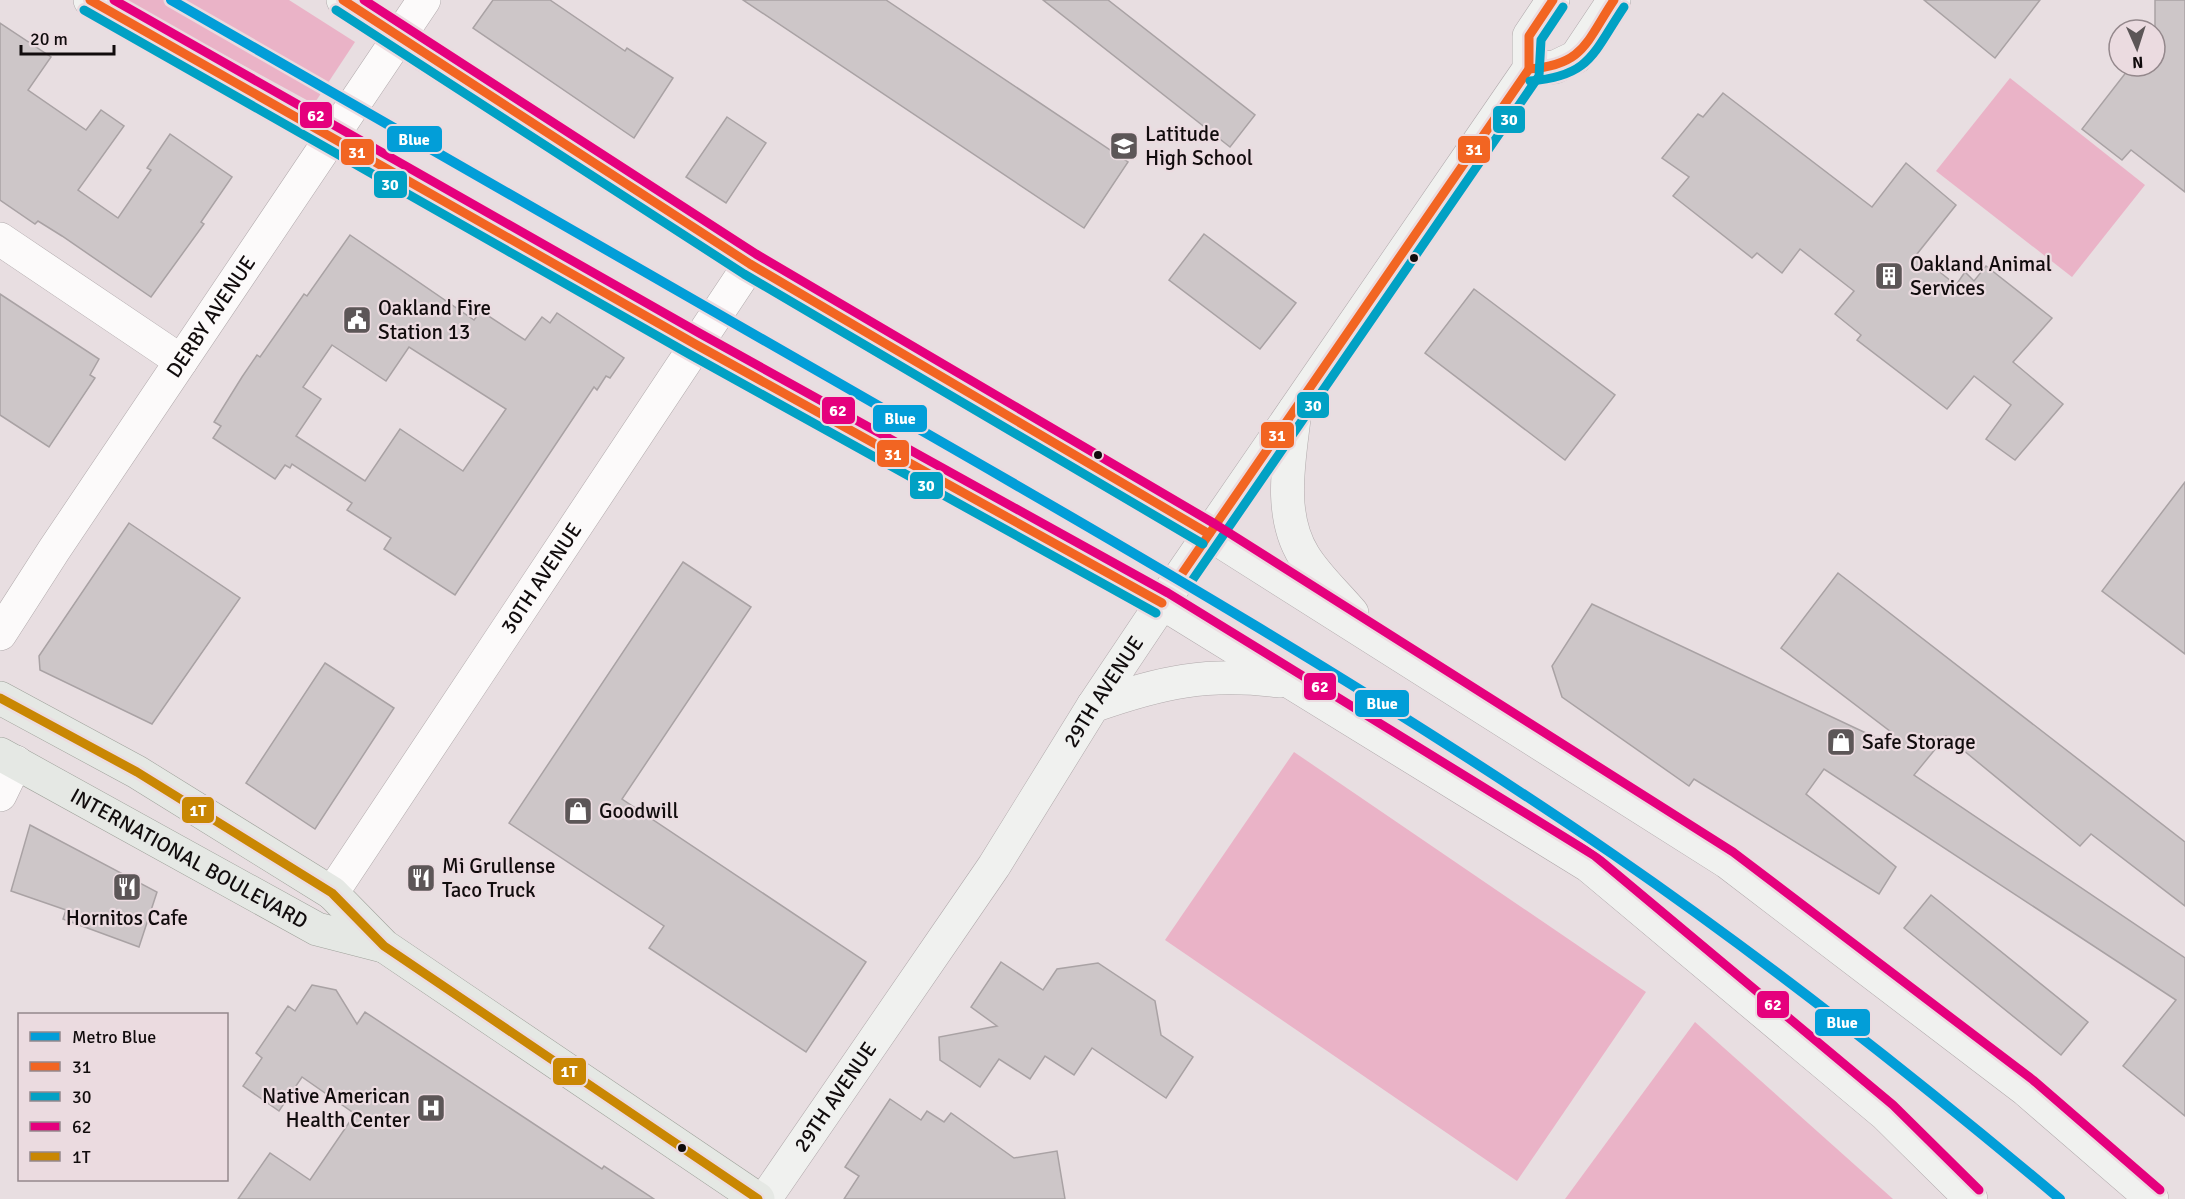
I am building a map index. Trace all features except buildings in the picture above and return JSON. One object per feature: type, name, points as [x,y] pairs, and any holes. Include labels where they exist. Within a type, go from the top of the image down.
[{"type":"main road","points":[[90,0],[695,344],[1162,603],[1589,866],[1885,1114],[1971,1199]]},
{"type":"main road","points":[[343,0],[398,38],[750,264],[1209,534],[1727,862],[2026,1090],[2152,1199]]},
{"type":"main road","points":[[1553,0],[1529,36],[1529,69],[1555,67],[1576,57],[1614,0]]},
{"type":"main road","name":"29TH AVENUE","points":[[765,1199],[994,866],[1093,706],[1162,603],[1529,69]]},
{"type":"main road","points":[[1295,408],[1287,492],[1290,524],[1304,556],[1373,638]]},
{"type":"main road","points":[[1093,706],[1141,689],[1179,680],[1235,676],[1290,682]]},
{"type":"main road","name":"INTERNATIONAL BOULEVARD","points":[[0,698],[137,772],[332,893],[384,946],[758,1199]]},
{"type":"main road","name":"INTERNATIONAL BOULEVARD","points":[[8,758],[317,929],[384,946]]},
{"type":"street","name":"DERBY AVENUE","points":[[0,634],[181,360],[424,0]]},
{"type":"street","points":[[0,239],[181,360]]},
{"type":"street","name":"30TH AVENUE","points":[[332,893],[750,264]]},
{"type":"street","points":[[0,795],[8,758]]},
{"type":"shaded area","points":[[124,0],[289,0],[355,42],[314,104]]},
{"type":"shaded area","points":[[2010,78],[2145,185],[2072,277],[1936,171]]},
{"type":"shaded area","points":[[1294,752],[1646,992],[1517,1181],[1165,940]]},
{"type":"shaded area","points":[[1695,1022],[1893,1199],[1565,1199]]},
{"type":"metro line","name":"Blue","points":[[171,0],[1070,516],[1254,625],[1436,737],[1614,855],[1729,937],[1896,1065],[2060,1199]]},
{"type":"transit line","name":"31","points":[[90,0],[695,344],[1162,603]]},
{"type":"transit line","name":"62","points":[[114,0],[701,334],[1168,593],[1595,856],[1893,1105],[1979,1190]]},
{"type":"transit line","name":"31","points":[[343,0],[750,264],[1209,534]]},
{"type":"transit line","name":"62","points":[[364,0],[756,254],[1215,524],[1733,852],[2033,1080],[2160,1190]]},
{"type":"transit line","name":"31","points":[[1179,578],[1529,69],[1529,36],[1553,0]]},
{"type":"transit line","name":"31","points":[[1529,69],[1562,62],[1582,49],[1614,0]]},
{"type":"transit line","name":"30","points":[[1189,585],[1539,76],[1541,40],[1563,7]]},
{"type":"transit line","name":"30","points":[[1530,81],[1566,74],[1578,68],[1597,49],[1624,7]]},
{"type":"transit line","name":"30","points":[[84,10],[689,354],[1156,613]]},
{"type":"transit line","name":"30","points":[[336,10],[744,274],[1203,544]]},
{"type":"transit line","name":"1T","points":[[0,698],[137,772],[332,893],[384,946],[758,1199]]},
{"type":"place","name":"Latitude High School","points":[[1124,146]]},
{"type":"place","name":"Oakland Animal Services","points":[[1889,276]]},
{"type":"place","name":"Oakland Fire Station 13","points":[[357,320]]},
{"type":"place","name":"Safe Storage","points":[[1841,742]]},
{"type":"place","name":"Goodwill","points":[[578,811]]},
{"type":"place","name":"Mi Grullense Taco Truck","points":[[421,878]]},
{"type":"place","name":"Hornitos Cafe","points":[[127,887]]},
{"type":"place","name":"Native American Health Center","points":[[431,1108]]}]
